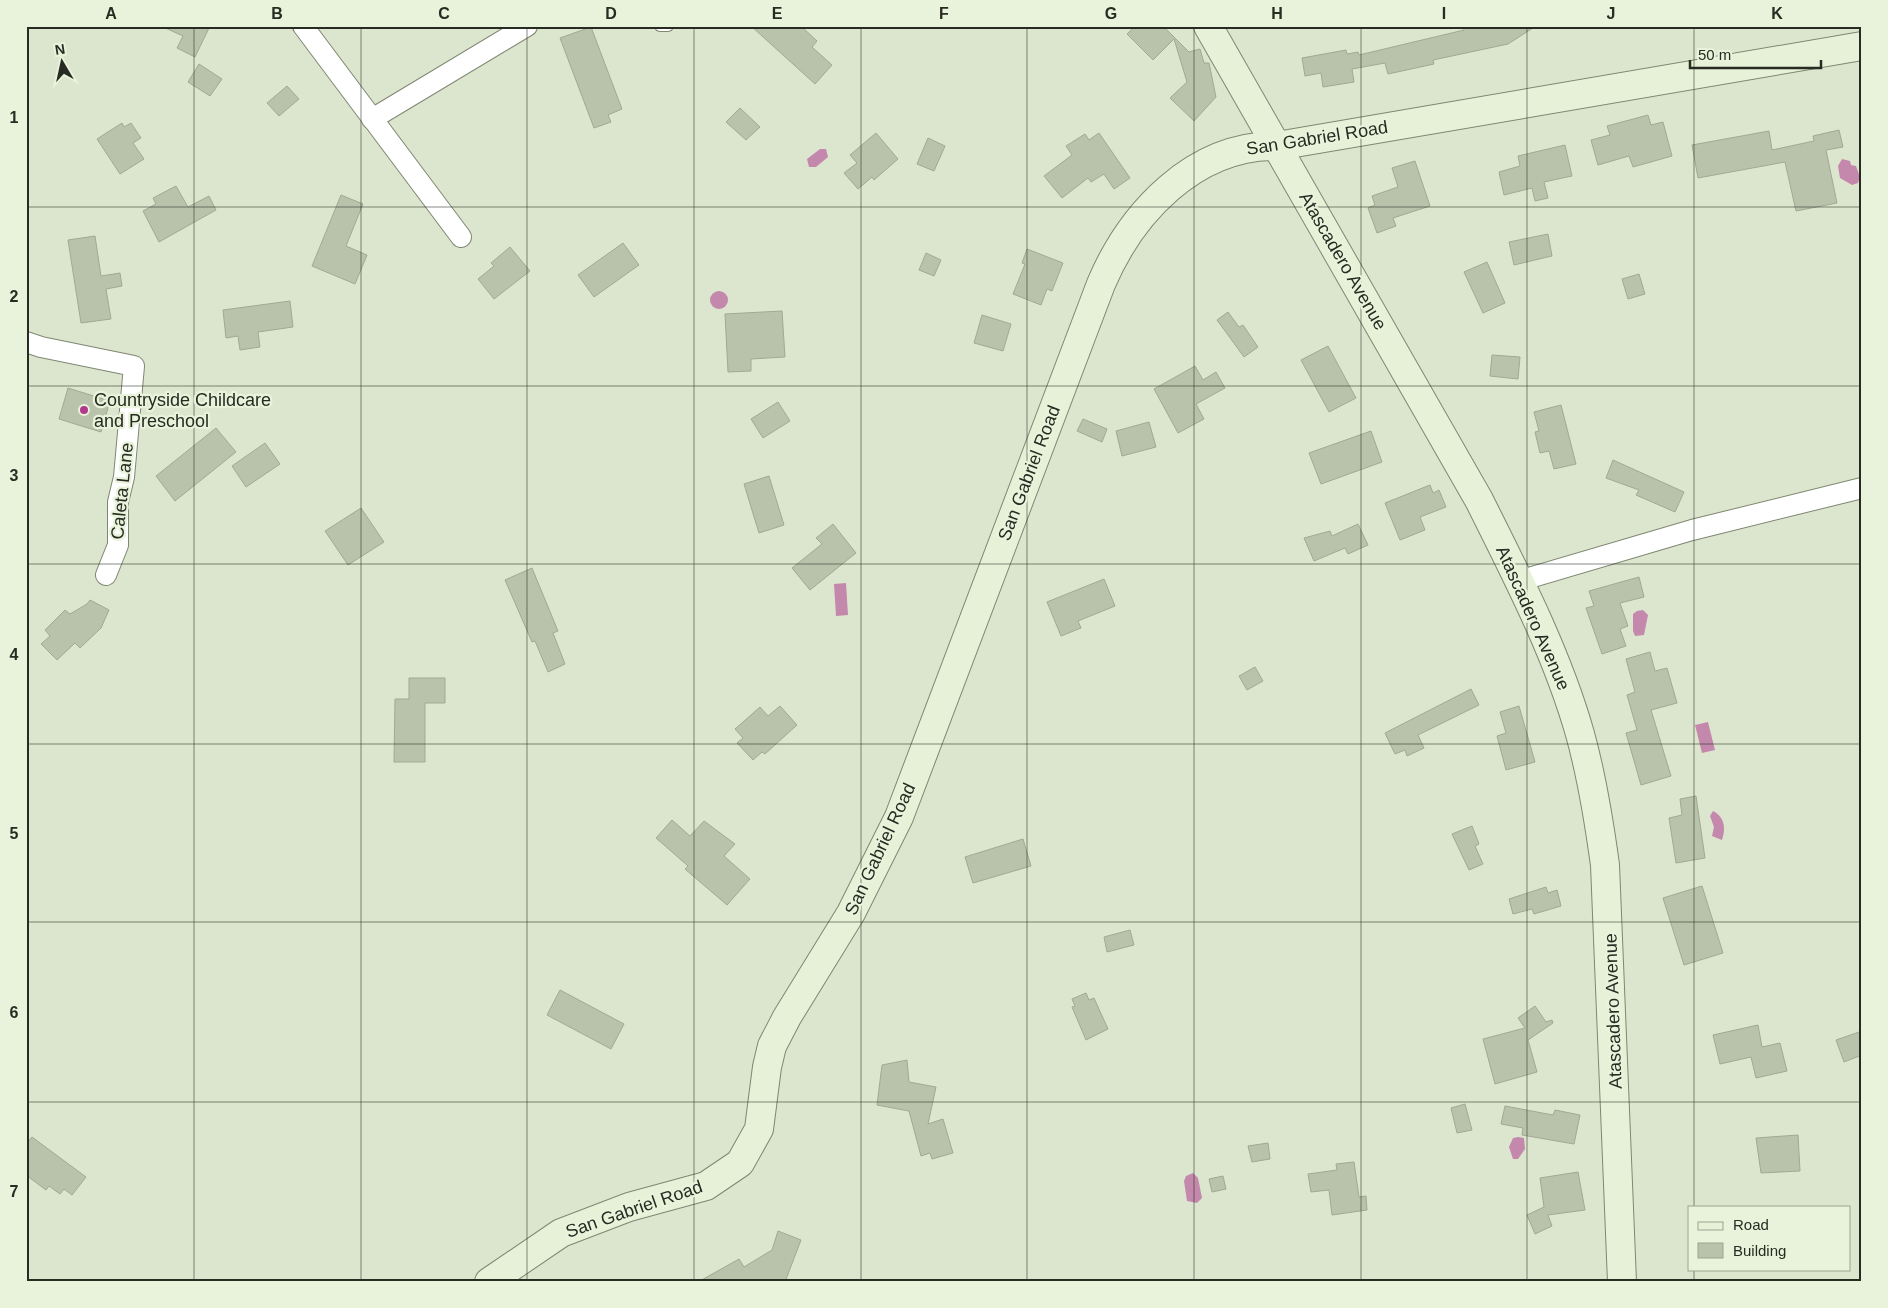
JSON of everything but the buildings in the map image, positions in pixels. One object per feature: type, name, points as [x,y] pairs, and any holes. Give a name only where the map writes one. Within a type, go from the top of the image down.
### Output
[{"type":"street","points":[[303,26],[462,237]]},
{"type":"street","points":[[372,119],[527,26]]},
{"type":"street","name":"Atascadero Avenue","points":[[1208,26],[1479,500],[1519,581],[1559,671],[1580,734],[1596,799],[1609,918],[1622,1282]]},
{"type":"street","name":"San Gabriel Road","points":[[489,1282],[561,1233],[629,1207],[706,1186],[740,1163],[759,1129],[767,1067],[772,1046],[791,1009],[851,913],[898,817],[1112,260],[1142,215],[1163,194],[1186,176],[1221,156],[1255,146],[1277,146],[1862,46]]},
{"type":"street","name":"Caleta Lane","points":[[26,342],[41,348],[134,366],[124,476],[118,502],[118,545],[106,575]]},
{"type":"street","points":[[1519,581],[1692,530],[1862,488]]},
{"type":"lane","points":[[660,26],[668,26]]},
{"type":"shaded area","points":[[820,149],[826,149],[828,157],[816,167],[809,167],[807,159]]},
{"type":"shaded area","points":[[1842,159],[1850,161],[1851,165],[1856,166],[1860,177],[1858,183],[1852,185],[1840,178],[1838,166]]},
{"type":"shaded area","points":[[715,291],[723,291],[728,296],[726,307],[715,309],[710,304],[710,296]]},
{"type":"shaded area","points":[[846,583],[848,615],[836,616],[834,584]]},
{"type":"shaded area","points":[[1643,610],[1648,615],[1644,635],[1635,636],[1633,631],[1633,614]]},
{"type":"shaded area","points":[[1708,722],[1715,750],[1702,753],[1695,725]]},
{"type":"shaded area","points":[[1713,811],[1724,824],[1722,840],[1712,836],[1714,827],[1710,816]]},
{"type":"shaded area","points":[[1513,1138],[1524,1138],[1525,1149],[1518,1159],[1513,1159],[1509,1147]]},
{"type":"shaded area","points":[[1193,1173],[1198,1178],[1202,1198],[1197,1203],[1187,1201],[1184,1181],[1186,1176]]},
{"type":"place","name":"Countryside Childcare and Preschool","points":[[84,410]]}]
